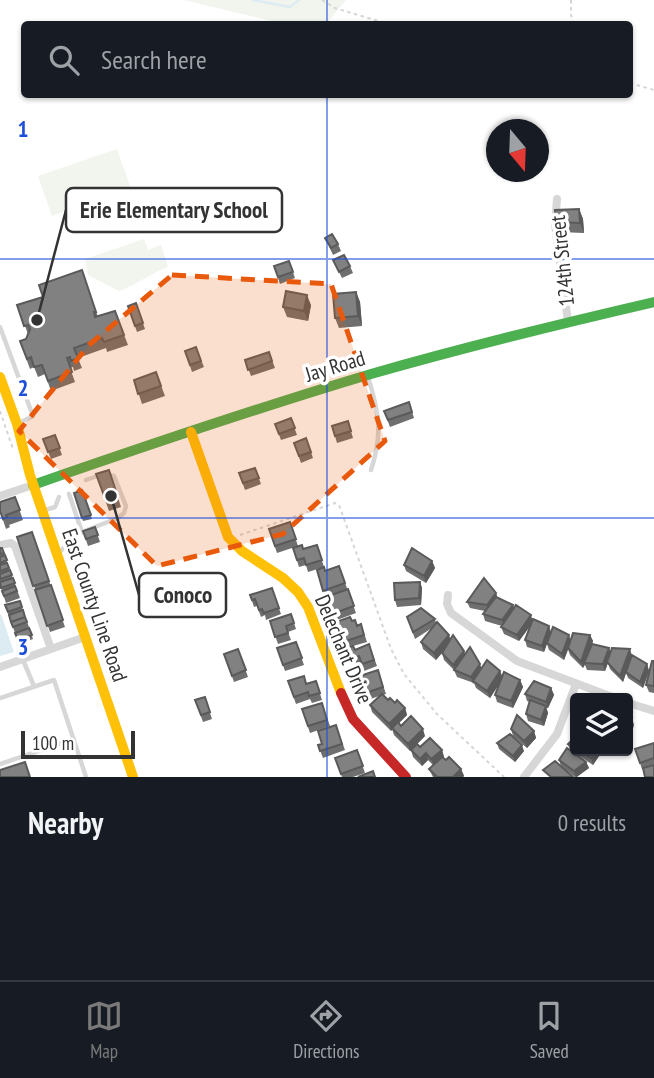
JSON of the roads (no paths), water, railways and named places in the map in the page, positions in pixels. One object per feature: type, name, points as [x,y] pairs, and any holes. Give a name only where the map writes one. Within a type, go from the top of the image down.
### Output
[{"type":"street","name":"124th Street","points":[[556,199],[555,224],[568,322]]},
{"type":"street","name":"Jay Road","points":[[33,485],[368,376],[568,322],[654,302]]},
{"type":"street","name":"East County Line Road","points":[[0,377],[17,424],[18,450]]},
{"type":"street","name":"East County Line Road","points":[[0,398],[33,485],[133,777]]},
{"type":"street","name":"Delechant Drive","points":[[191,432],[228,537],[239,549],[293,585],[301,595],[353,719],[406,777]]},
{"type":"street","points":[[0,496],[33,485]]},
{"type":"street","points":[[0,545],[11,543],[15,547],[51,649]]},
{"type":"street","points":[[448,594],[447,604],[451,613],[517,661],[601,693]]},
{"type":"street","points":[[0,667],[85,637]]},
{"type":"street","points":[[524,777],[557,734],[576,684]]},
{"type":"street","points":[[633,705],[654,711]]},
{"type":"lane","points":[[0,327],[33,416],[17,424]]},
{"type":"lane","points":[[368,376],[380,423],[371,470]]},
{"type":"lane","points":[[57,554],[82,532],[124,513],[125,506],[114,476],[103,474],[86,481]]},
{"type":"lane","points":[[69,494],[82,532]]},
{"type":"lane","points":[[42,511],[55,507],[59,497]]},
{"type":"lane","points":[[23,660],[34,686]]},
{"type":"lane","points":[[0,698],[54,680],[86,777]]},
{"type":"lane","points":[[0,764],[74,739]]},
{"type":"waterway","points":[[253,0],[290,7],[299,0]]},
{"type":"place","name":"Erie Elementary School","points":[[37,320]]},
{"type":"place","name":"Conoco","points":[[111,496]]}]
